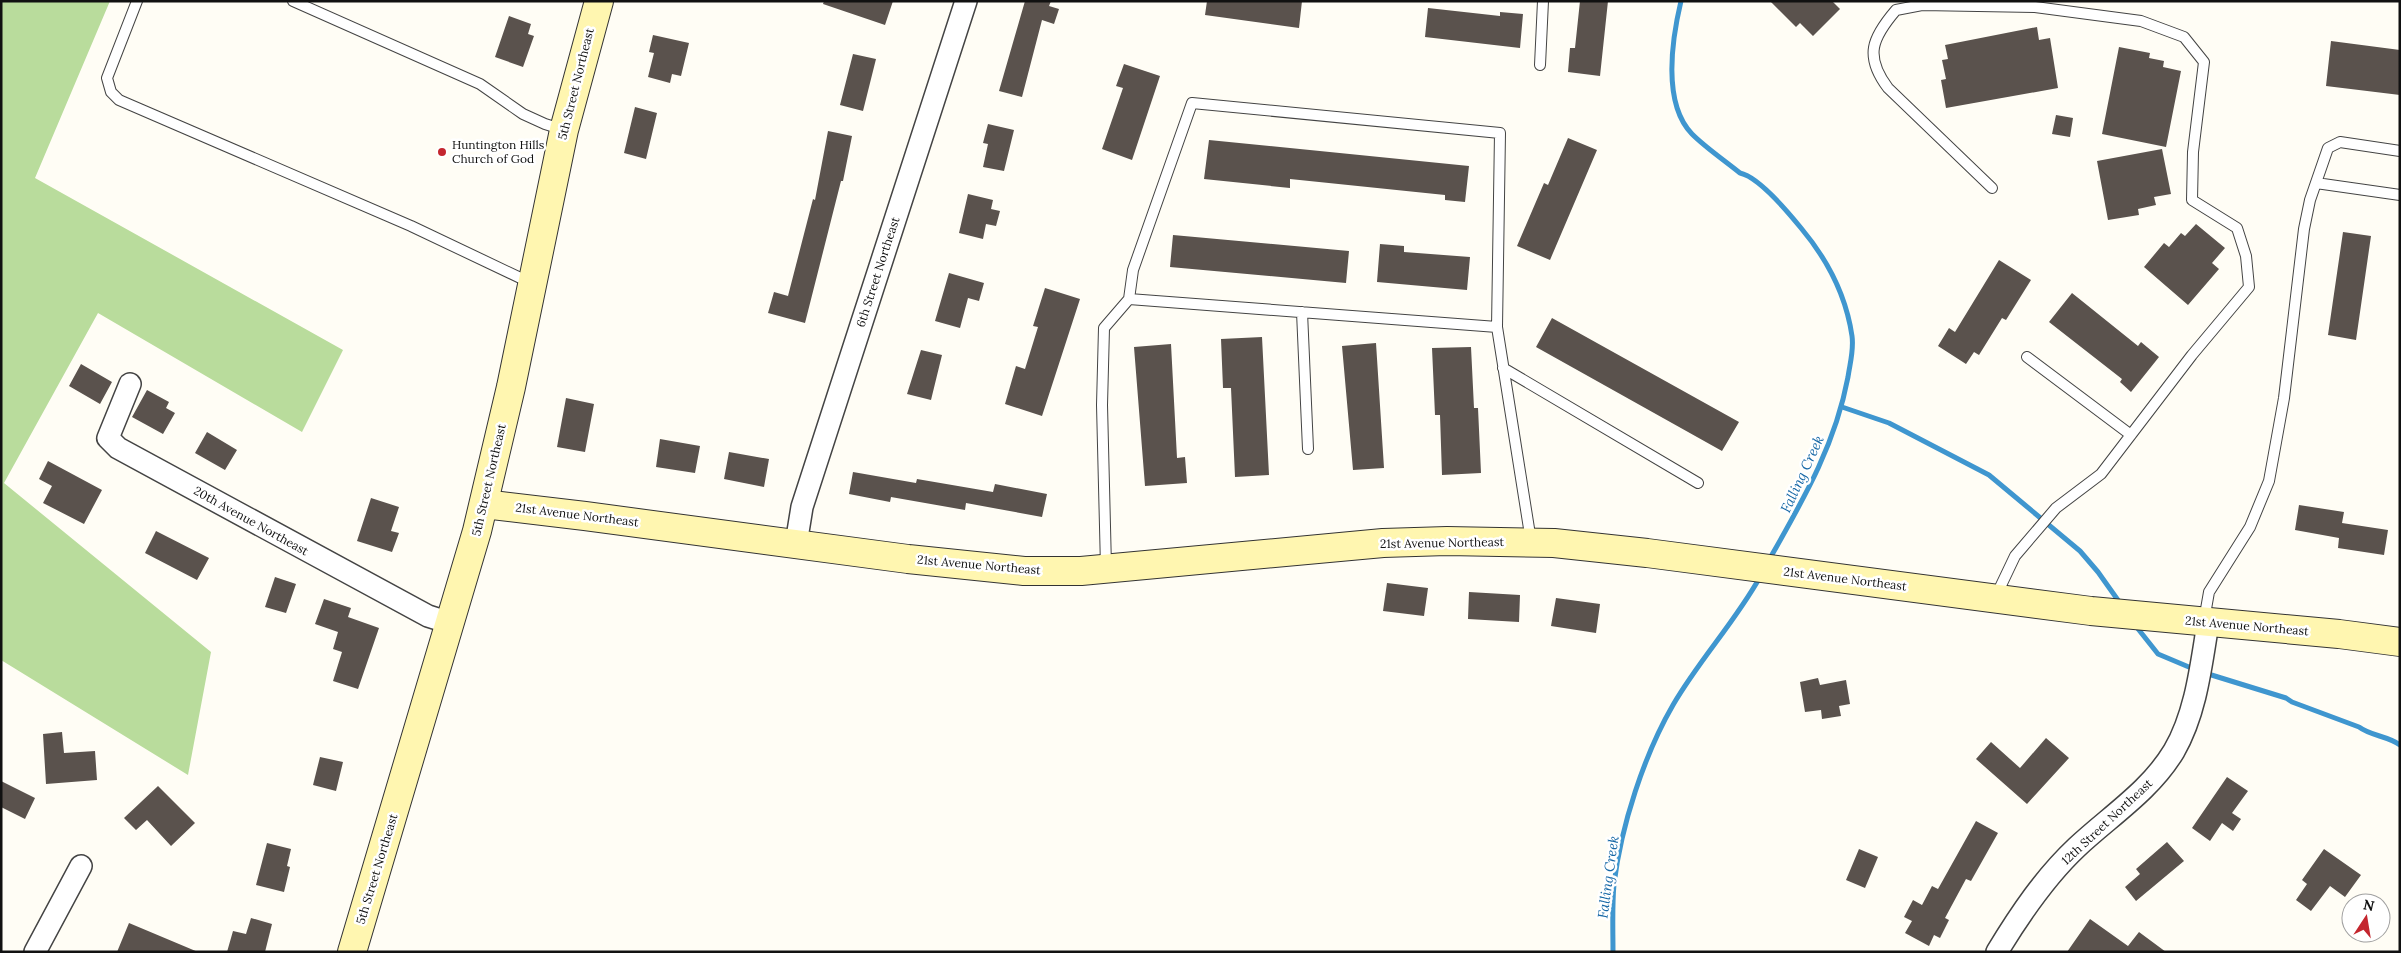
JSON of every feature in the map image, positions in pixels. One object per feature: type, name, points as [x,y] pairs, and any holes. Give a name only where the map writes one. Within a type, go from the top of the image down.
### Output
[{"type":"street","name":"5th Street Northeast","points":[[352,952],[484,504],[564,130],[599,1]]},
{"type":"street","name":"6th Street Northeast","points":[[796,544],[802,507],[966,1]]},
{"type":"street","name":"20th Avenue Northeast","points":[[130,384],[108,438],[118,448],[428,616],[450,623]]},
{"type":"street","name":"21st Avenue Northeast","points":[[484,504],[937,563],[1024,571],[1081,571],[1383,543],[1447,541],[1531,542],[1647,553],[1995,599],[2208,624],[2339,634],[2400,642]]},
{"type":"street","name":"12th Street Northeast","points":[[1996,952],[2024,909],[2052,873],[2148,784],[2174,750],[2188,721],[2194,701],[2208,624]]},
{"type":"street","points":[[35,952],[81,866]]},
{"type":"lane","points":[[137,1],[108,78],[111,92],[119,100],[411,226],[532,283]]},
{"type":"lane","points":[[293,1],[480,84],[523,114],[564,130]]},
{"type":"lane","points":[[1540,65],[1543,1]]},
{"type":"lane","points":[[1992,188],[1888,88],[1876,72],[1873,52],[1880,29],[1896,10],[1922,5],[2035,7],[2141,21],[2184,37],[2204,62],[2194,143],[2192,200],[2237,228],[2246,256],[2249,287],[2101,474],[2056,508],[2015,556],[1995,599]]},
{"type":"lane","points":[[1106,568],[1102,405],[1104,328],[1129,299],[1133,270],[1192,102],[1500,133],[1497,327],[1531,542]]},
{"type":"lane","points":[[2208,624],[2206,609],[2209,592],[2250,527],[2269,481],[2284,398],[2304,229],[2310,200],[2328,148],[2340,142],[2400,151]]},
{"type":"lane","points":[[2316,184],[2400,195]]},
{"type":"lane","points":[[1129,299],[1497,327]]},
{"type":"lane","points":[[1302,312],[1308,449]]},
{"type":"lane","points":[[2027,357],[2131,435]]},
{"type":"lane","points":[[1503,368],[1698,483]]},
{"type":"green space","points":[[1,1],[110,1],[35,178],[343,350],[302,432],[98,313],[4,483],[211,652],[188,775],[1,660]]},
{"type":"building","points":[[824,1],[893,1],[885,25],[823,4]]},
{"type":"building","points":[[1025,1],[1051,1],[1049,6],[1059,9],[1054,24],[1042,20],[1022,97],[999,91]]},
{"type":"building","points":[[1207,1],[1302,1],[1299,28],[1205,15]]},
{"type":"building","points":[[1580,1],[1608,1],[1600,76],[1568,72],[1570,48],[1575,48]]},
{"type":"building","points":[[1770,1],[1832,1],[1840,9],[1813,36],[1800,23],[1796,27]]},
{"type":"building","points":[[1428,8],[1500,16],[1500,12],[1523,14],[1520,48],[1425,37]]},
{"type":"building","points":[[509,16],[531,24],[528,34],[534,36],[523,67],[495,57]]},
{"type":"building","points":[[2037,27],[2039,40],[2050,38],[2058,88],[1946,108],[1941,80],[1946,79],[1942,60],[1948,59],[1945,45]]},
{"type":"building","points":[[653,35],[689,43],[681,76],[672,74],[670,83],[648,77],[654,53],[649,52]]},
{"type":"building","points":[[2331,41],[2400,50],[2400,95],[2326,86]]},
{"type":"building","points":[[2119,47],[2150,53],[2149,58],[2164,61],[2163,67],[2181,71],[2166,147],[2102,134]]},
{"type":"building","points":[[853,54],[876,59],[863,111],[840,105]]},
{"type":"building","points":[[1124,64],[1160,76],[1132,160],[1102,149],[1123,88],[1116,86]]},
{"type":"building","points":[[635,107],[657,113],[646,159],[624,153]]},
{"type":"building","points":[[2056,115],[2073,118],[2070,137],[2052,134]]},
{"type":"building","points":[[988,124],[1014,130],[1004,171],[983,167],[988,144],[983,143]]},
{"type":"building","points":[[828,131],[852,136],[843,181],[841,181],[805,323],[768,313],[774,292],[788,296],[813,199],[815,200]]},
{"type":"building","points":[[1568,138],[1597,150],[1550,260],[1517,246],[1544,183],[1548,185]]},
{"type":"building","points":[[1209,140],[1469,166],[1465,202],[1445,200],[1445,195],[1290,179],[1290,188],[1204,179]]},
{"type":"building","points":[[2162,149],[2171,194],[2154,197],[2156,205],[2138,209],[2139,215],[2108,220],[2097,161]]},
{"type":"building","points":[[968,194],[993,200],[991,209],[1000,211],[996,226],[986,224],[983,239],[959,233]]},
{"type":"building","points":[[2196,224],[2225,248],[2212,263],[2219,269],[2188,305],[2144,267],[2164,243],[2169,247],[2181,233],[2185,236]]},
{"type":"building","points":[[2343,232],[2371,236],[2356,340],[2328,335]]},
{"type":"building","points":[[1173,235],[1349,251],[1346,283],[1170,267]]},
{"type":"building","points":[[1380,244],[1404,246],[1404,252],[1470,257],[1467,290],[1377,282]]},
{"type":"building","points":[[1999,260],[2031,280],[2006,320],[2002,318],[1979,355],[1974,352],[1966,364],[1938,346],[1949,328],[1955,332]]},
{"type":"building","points":[[949,273],[984,283],[979,301],[968,298],[960,328],[935,321]]},
{"type":"building","points":[[1045,288],[1080,299],[1042,416],[1005,404],[1016,366],[1025,369],[1038,327],[1033,326]]},
{"type":"building","points":[[2072,293],[2138,346],[2141,342],[2159,357],[2131,392],[2120,382],[2122,379],[2049,322]]},
{"type":"building","points":[[1552,318],[1739,422],[1722,451],[1536,347]]},
{"type":"building","points":[[1262,337],[1269,475],[1235,477],[1231,388],[1223,388],[1221,339]]},
{"type":"building","points":[[1376,343],[1384,468],[1353,470],[1342,346]]},
{"type":"building","points":[[1171,344],[1177,458],[1185,457],[1187,483],[1145,486],[1134,347]]},
{"type":"building","points":[[1471,347],[1474,408],[1478,408],[1481,473],[1442,475],[1440,415],[1435,415],[1432,348]]},
{"type":"building","points":[[921,350],[942,355],[931,400],[907,394]]},
{"type":"building","points":[[81,364],[112,382],[100,404],[69,386]]},
{"type":"building","points":[[147,390],[169,402],[166,408],[175,413],[163,434],[132,417]]},
{"type":"building","points":[[566,398],[594,404],[585,452],[557,447]]},
{"type":"building","points":[[207,432],[237,450],[225,470],[195,453]]},
{"type":"building","points":[[660,439],[700,446],[695,473],[656,467]]},
{"type":"building","points":[[729,452],[769,459],[764,487],[724,479]]},
{"type":"building","points":[[48,461],[102,490],[84,524],[43,503],[52,486],[39,479]]},
{"type":"building","points":[[853,472],[916,483],[917,479],[993,492],[995,484],[1047,494],[1042,517],[966,503],[965,510],[891,497],[890,502],[849,494]]},
{"type":"building","points":[[371,498],[399,507],[391,531],[399,533],[392,552],[357,541]]},
{"type":"building","points":[[2299,505],[2344,512],[2342,523],[2388,530],[2384,555],[2338,548],[2339,538],[2295,530]]},
{"type":"building","points":[[156,531],[209,558],[197,580],[145,553]]},
{"type":"building","points":[[275,577],[296,584],[286,613],[265,607]]},
{"type":"building","points":[[1387,583],[1428,588],[1424,616],[1383,611]]},
{"type":"building","points":[[1469,592],[1520,595],[1519,622],[1468,619]]},
{"type":"building","points":[[1556,598],[1600,604],[1596,633],[1551,626]]},
{"type":"building","points":[[324,599],[351,608],[348,617],[379,628],[358,689],[333,681],[342,652],[333,649],[338,632],[315,624]]},
{"type":"building","points":[[1818,678],[1820,685],[1846,680],[1850,704],[1839,706],[1841,716],[1822,719],[1821,710],[1805,712],[1800,682]]},
{"type":"building","points":[[62,732],[64,753],[95,751],[97,780],[46,784],[43,734]]},
{"type":"building","points":[[2046,738],[2069,758],[2027,804],[1976,759],[1991,742],[2020,768]]},
{"type":"building","points":[[320,757],[343,762],[336,791],[313,785]]},
{"type":"building","points":[[2227,777],[2248,791],[2232,813],[2241,819],[2233,831],[2222,823],[2210,841],[2192,828]]},
{"type":"building","points":[[1,781],[35,798],[25,819],[1,807]]},
{"type":"building","points":[[158,786],[195,823],[171,846],[147,820],[136,830],[124,818]]},
{"type":"building","points":[[1976,821],[1998,833],[1971,881],[1966,879],[1945,918],[1949,920],[1940,938],[1934,935],[1929,946],[1905,933],[1912,921],[1904,917],[1913,900],[1922,905],[1932,886],[1938,889]]},
{"type":"building","points":[[2167,842],[2184,861],[2136,901],[2125,887],[2140,874],[2136,869]]},
{"type":"building","points":[[267,843],[291,849],[287,866],[290,867],[284,892],[256,885]]},
{"type":"building","points":[[1859,849],[1878,857],[1865,888],[1846,880]]},
{"type":"building","points":[[2324,849],[2361,875],[2348,893],[2341,894],[2330,886],[2311,911],[2296,900],[2307,884],[2302,880]]},
{"type":"building","points":[[251,918],[272,924],[265,952],[227,952],[233,931],[246,934]]},
{"type":"building","points":[[2090,919],[2128,946],[2139,932],[2166,952],[2067,952]]},
{"type":"building","points":[[129,923],[198,952],[117,952]]},
{"type":"waterway","name":"Falling Creek","points":[[1681,1],[1675,33],[1672,70],[1676,105],[1683,121],[1692,134],[1703,144],[1740,173],[1756,181],[1789,213],[1819,252],[1834,278],[1845,306],[1852,336],[1848,377],[1835,426],[1806,494],[1769,560]]},
{"type":"waterway","points":[[1842,407],[1889,423],[1989,475],[2080,551],[2120,603]]},
{"type":"waterway","name":"Falling Creek","points":[[1613,952],[1613,892],[1617,862],[1628,815],[1643,768],[1662,725],[1683,688],[1740,610],[1760,577]]},
{"type":"waterway","points":[[2135,625],[2158,654],[2196,670]]},
{"type":"waterway","points":[[2205,673],[2286,698],[2400,745]]},
{"type":"place","name":"Huntington Hills Church of God","points":[[442,152]]}]
